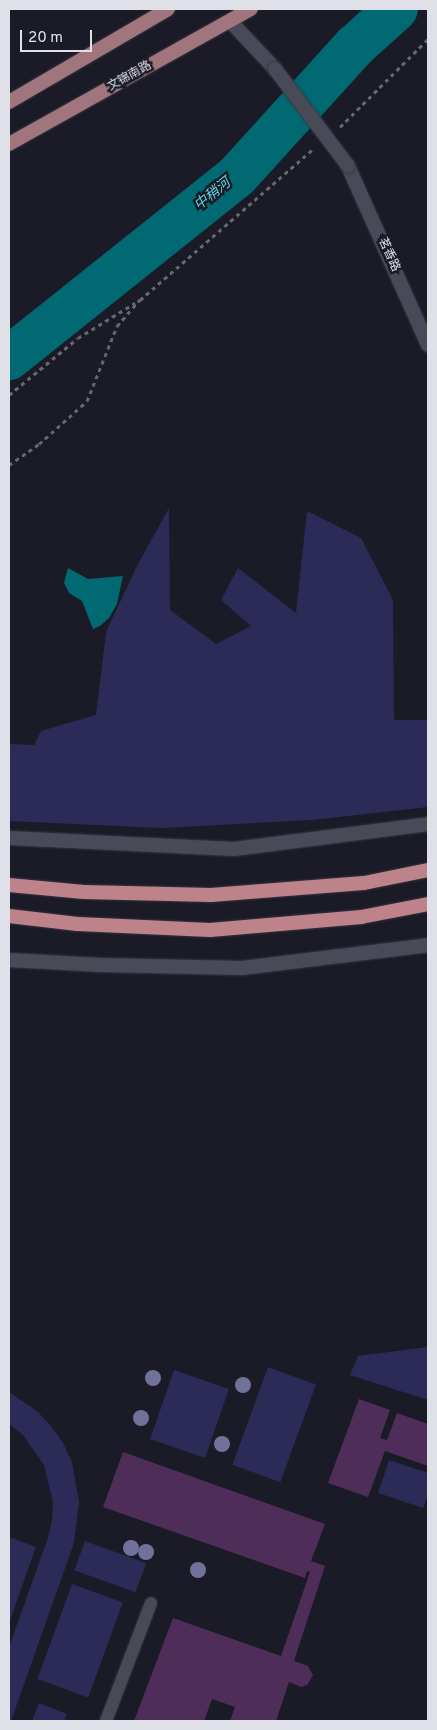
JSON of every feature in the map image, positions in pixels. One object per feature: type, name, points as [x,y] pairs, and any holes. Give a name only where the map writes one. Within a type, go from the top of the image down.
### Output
[{"type":"highway","points":[[9,885],[84,892],[211,895],[364,883],[428,870]]},
{"type":"highway","points":[[9,916],[78,924],[210,930],[361,917],[428,904]]},
{"type":"main road","points":[[9,102],[168,9]]},
{"type":"main road","name":"文锦南路","points":[[9,144],[251,9]]},
{"type":"street","name":"茗香路","points":[[230,21],[275,69],[348,166],[428,345]]},
{"type":"street","points":[[9,838],[234,849],[428,824]]},
{"type":"street","points":[[9,960],[101,965],[242,968],[428,945]]},
{"type":"lane","points":[[106,1721],[151,1603]]},
{"type":"path","points":[[9,465],[39,444],[87,401],[117,326],[140,300],[348,121],[428,39]]},
{"type":"path","points":[[9,395],[78,338],[140,300]]},
{"type":"shaded area","points":[[169,508],[170,610],[216,644],[251,626],[221,600],[238,568],[296,613],[307,511],[361,538],[393,600],[394,720],[428,720],[428,807],[312,820],[162,828],[9,821],[9,744],[34,745],[41,731],[96,715],[106,632],[138,564]]},
{"type":"shaded area","points":[[428,1347],[428,1400],[350,1375],[358,1356]]},
{"type":"shaded area","points":[[268,1367],[316,1384],[280,1482],[232,1465]]},
{"type":"shaded area","points":[[174,1370],[229,1389],[205,1458],[150,1439]]},
{"type":"shaded area","points":[[9,1392],[37,1411],[63,1443],[72,1462],[79,1502],[74,1543],[11,1721],[9,1721],[9,1647],[48,1538],[53,1502],[44,1465],[23,1435],[9,1424]]},
{"type":"shaded area","points":[[389,1460],[428,1473],[428,1494],[423,1508],[378,1493]]},
{"type":"shaded area","points":[[9,1537],[36,1547],[9,1623]]},
{"type":"shaded area","points":[[85,1541],[146,1563],[135,1592],[74,1570]]},
{"type":"shaded area","points":[[72,1584],[123,1602],[88,1697],[37,1679]]},
{"type":"shaded area","points":[[39,1703],[67,1714],[64,1721],[32,1721]]},
{"type":"water","points":[[68,568],[88,579],[123,576],[117,604],[109,618],[100,626],[93,629],[82,601],[69,593],[64,583]]},
{"type":"building","points":[[359,1399],[390,1410],[380,1438],[387,1440],[397,1413],[428,1424],[428,1466],[385,1451],[368,1497],[328,1483]]},
{"type":"building","points":[[123,1452],[325,1524],[311,1561],[325,1566],[294,1661],[308,1666],[313,1675],[307,1685],[301,1687],[289,1682],[276,1721],[230,1721],[235,1707],[212,1699],[204,1721],[134,1721],[173,1618],[281,1656],[310,1572],[307,1571],[305,1578],[103,1507]]},
{"type":"waterway","name":"中稍河","points":[[9,358],[237,176],[355,46],[396,9]]}]
